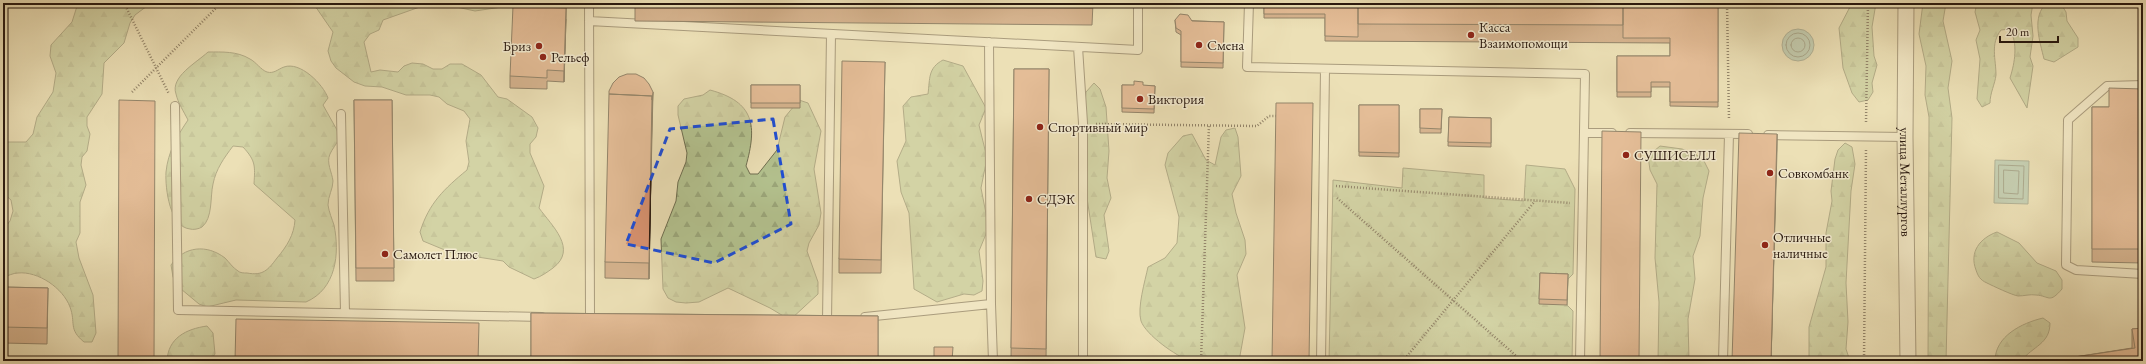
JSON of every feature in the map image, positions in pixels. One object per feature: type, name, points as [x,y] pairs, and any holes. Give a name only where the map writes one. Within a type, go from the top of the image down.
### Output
[{"type":"street","name":"улица Металлургов","points":[[1906,3],[1905,137],[1908,361]]},
{"type":"lane","points":[[589,3],[590,318]]},
{"type":"lane","points":[[589,21],[1138,50],[1138,3]]},
{"type":"lane","points":[[1249,3],[1247,68],[1586,74],[1580,361]]},
{"type":"lane","points":[[827,321],[831,34]]},
{"type":"lane","points":[[989,42],[992,361]]},
{"type":"lane","points":[[1078,47],[1083,123],[1083,361]]},
{"type":"lane","points":[[1321,361],[1325,69]]},
{"type":"lane","points":[[2143,85],[2107,86],[2068,120],[2066,265],[2076,270],[2143,274]]},
{"type":"lane","points":[[176,106],[178,310],[551,317]]},
{"type":"lane","points":[[341,114],[345,313]]},
{"type":"lane","points":[[1584,133],[1905,137]]},
{"type":"lane","points":[[1723,361],[1729,134]]},
{"type":"lane","points":[[858,318],[991,304]]},
{"type":"path","points":[[124,3],[176,106]]},
{"type":"path","points":[[132,92],[221,3]]},
{"type":"path","points":[[1727,3],[1729,134]]},
{"type":"path","points":[[1864,361],[1868,3]]},
{"type":"path","points":[[1083,123],[1257,126],[1269,116],[1285,116]]},
{"type":"path","points":[[1201,361],[1209,125]]},
{"type":"path","points":[[1323,185],[1583,204]]},
{"type":"path","points":[[1323,185],[1522,361]]},
{"type":"path","points":[[1403,361],[1535,200]]},
{"type":"highlighted area","points":[[773,119],[791,224],[714,263],[626,244],[670,129]]},
{"type":"green space","points":[[78,3],[151,3],[135,15],[130,23],[124,43],[104,63],[102,94],[87,117],[87,126],[90,134],[87,151],[82,157],[81,165],[86,185],[80,202],[80,233],[76,242],[79,258],[93,295],[96,333],[92,342],[84,342],[76,333],[73,326],[72,313],[67,300],[56,287],[41,278],[26,273],[16,273],[3,277],[3,230],[10,221],[13,211],[11,200],[3,193],[3,142],[26,142],[33,134],[37,117],[53,92],[56,73],[50,56],[51,45],[72,22]]},
{"type":"green space","points":[[313,3],[431,3],[383,20],[379,30],[370,34],[364,42],[371,72],[380,70],[398,72],[404,66],[412,63],[423,64],[433,69],[442,69],[450,64],[462,64],[481,75],[498,97],[507,99],[532,117],[538,128],[536,137],[530,144],[530,153],[544,186],[539,208],[556,230],[563,245],[563,253],[560,261],[553,268],[534,279],[509,267],[503,261],[452,253],[423,241],[420,232],[428,213],[444,190],[467,170],[469,162],[466,141],[470,119],[464,111],[447,104],[439,97],[430,95],[406,95],[382,87],[365,86],[354,82],[336,68],[331,61],[328,51],[333,32]]},
{"type":"green space","points":[[438,3],[517,3],[515,5],[475,11]]},
{"type":"green space","points":[[1852,3],[1876,3],[1872,27],[1874,56],[1877,65],[1872,83],[1873,92],[1868,100],[1859,102],[1852,93],[1843,68],[1839,28]]},
{"type":"green space","points":[[1923,3],[1946,3],[1943,21],[1952,61],[1948,88],[1952,118],[1946,361],[1928,361],[1929,117],[1925,95],[1926,66],[1919,34]]},
{"type":"green space","points":[[1977,3],[2033,3],[2031,15],[2033,36],[2030,57],[2033,66],[2027,108],[2010,78],[2015,47],[2013,35],[2010,29],[2001,30],[1996,41],[1994,52],[1996,75],[1990,103],[1982,107],[1977,99],[1980,59],[1976,40],[1980,30],[1975,12]]},
{"type":"green space","points":[[2047,3],[2061,4],[2066,12],[2067,21],[2078,38],[2078,47],[2054,62],[2044,59],[2038,30],[2039,15],[2042,8]]},
{"type":"green space","points":[[208,52],[229,52],[245,56],[267,72],[274,72],[290,66],[297,67],[304,70],[316,80],[328,98],[323,105],[337,130],[339,138],[329,157],[333,181],[328,205],[336,236],[336,259],[330,280],[324,289],[306,302],[236,300],[207,307],[199,304],[181,289],[173,277],[171,265],[182,254],[196,249],[203,249],[218,254],[225,258],[234,268],[242,273],[261,273],[271,266],[284,249],[292,235],[295,220],[254,184],[254,164],[250,156],[243,147],[233,146],[216,173],[212,189],[210,213],[206,223],[202,227],[190,229],[183,227],[173,215],[168,197],[166,179],[167,165],[174,144],[188,120],[178,101],[175,88],[180,76]]},
{"type":"green space","points":[[943,60],[963,66],[986,108],[979,125],[987,158],[981,188],[988,224],[986,234],[979,251],[983,281],[982,291],[974,295],[964,294],[937,302],[914,289],[909,213],[901,192],[897,161],[906,141],[903,106],[911,97],[928,94],[932,70]]},
{"type":"green space","points":[[1094,83],[1100,89],[1106,107],[1109,151],[1107,178],[1111,198],[1104,215],[1109,251],[1106,259],[1096,257],[1080,152],[1086,92]]},
{"type":"green space","points":[[710,90],[725,95],[736,101],[744,109],[749,118],[751,139],[746,166],[750,174],[758,174],[777,150],[785,117],[799,100],[808,103],[821,131],[814,169],[821,213],[819,225],[809,243],[807,251],[818,282],[818,294],[790,320],[770,308],[728,288],[699,302],[686,303],[676,302],[668,298],[663,289],[661,239],[676,201],[678,182],[686,162],[687,153],[678,115],[678,106],[684,99],[703,95]]},
{"type":"green space","points":[[1235,128],[1238,137],[1241,176],[1232,194],[1236,213],[1245,240],[1246,254],[1237,275],[1245,328],[1239,361],[1195,362],[1190,361],[1170,350],[1144,327],[1140,316],[1142,294],[1148,267],[1165,258],[1177,243],[1179,217],[1165,165],[1168,153],[1183,136],[1192,134],[1206,160],[1215,165],[1221,137],[1226,130]]},
{"type":"green space","points":[[1845,143],[1852,147],[1855,164],[1851,191],[1846,283],[1848,322],[1846,349],[1850,361],[1809,361],[1809,327],[1826,267],[1826,233],[1832,201],[1831,191],[1835,159],[1838,150]]},
{"type":"green space","points":[[1660,146],[1682,149],[1694,153],[1704,161],[1709,171],[1703,198],[1700,236],[1693,256],[1695,279],[1688,319],[1689,361],[1658,361],[1659,302],[1655,258],[1657,184],[1650,170],[1648,156]]},
{"type":"green space","points":[[1526,165],[1565,169],[1575,189],[1573,274],[1568,279],[1567,305],[1573,311],[1572,361],[1329,361],[1333,180],[1402,188],[1403,168],[1484,175],[1484,198],[1524,201]]},
{"type":"green space","points":[[1997,232],[2019,243],[2037,263],[2056,271],[2062,280],[2062,289],[2058,294],[2052,298],[2034,295],[2018,296],[1981,279],[1974,263],[1975,252],[1981,242]]},
{"type":"green space","points":[[2043,318],[2050,323],[2047,336],[2040,344],[2021,361],[1995,361],[1996,352],[2000,344],[2011,332],[2027,323]]},
{"type":"green space","points":[[207,326],[213,333],[215,354],[210,361],[167,361],[171,346],[180,336],[185,332]]},
{"type":"water","points":[[1798,29],[1807,32],[1811,36],[1814,45],[1811,54],[1807,58],[1798,61],[1789,58],[1785,54],[1782,45],[1785,36],[1789,32]]},
{"type":"water","points":[[1995,160],[2029,161],[2028,204],[1994,203]]},
{"type":"building","points":[[1092,3],[1092,8],[635,4]]},
{"type":"building","points":[[1264,3],[1358,3],[1358,37],[1325,36],[1325,14],[1264,14]]},
{"type":"building","points":[[1358,3],[1623,3],[1623,25],[1358,24]]},
{"type":"building","points":[[1623,3],[1718,3],[1718,102],[1670,102],[1670,82],[1651,82],[1651,92],[1617,92],[1617,56],[1670,56],[1670,38],[1623,38]]},
{"type":"building","points":[[513,6],[566,8],[564,71],[547,70],[547,78],[510,76]]},
{"type":"building","points":[[1180,14],[1188,15],[1192,21],[1224,22],[1223,63],[1181,62],[1181,31],[1176,28],[1175,20]]},
{"type":"building","points":[[842,61],[885,62],[881,260],[839,259]]},
{"type":"building","points":[[1014,69],[1049,69],[1046,349],[1011,348]]},
{"type":"building","points":[[627,74],[636,74],[644,78],[653,92],[652,100],[652,96],[609,94],[613,83],[619,77]]},
{"type":"building","points":[[1134,81],[1143,82],[1143,85],[1155,86],[1154,109],[1122,108],[1122,85],[1134,85]]},
{"type":"building","points":[[751,85],[800,85],[800,103],[751,103]]},
{"type":"building","points":[[2109,88],[2143,89],[2143,249],[2092,249],[2092,107],[2109,107]]},
{"type":"building","points":[[609,94],[652,96],[649,263],[605,262]]},
{"type":"building","points":[[119,100],[155,101],[154,361],[118,361]]},
{"type":"building","points":[[354,100],[392,100],[394,268],[356,268]]},
{"type":"building","points":[[1276,103],[1313,103],[1309,361],[1272,361]]},
{"type":"building","points":[[1359,105],[1399,105],[1399,153],[1359,152]]},
{"type":"building","points":[[1420,109],[1442,109],[1441,129],[1420,128]]},
{"type":"building","points":[[1449,117],[1491,118],[1491,143],[1448,142]]},
{"type":"building","points":[[1602,131],[1641,132],[1639,361],[1600,361]]},
{"type":"building","points":[[1739,133],[1777,134],[1771,361],[1732,361]]},
{"type":"building","points":[[1540,273],[1568,274],[1567,300],[1539,299]]},
{"type":"building","points":[[3,287],[48,288],[47,328],[3,327]]},
{"type":"building","points":[[531,313],[878,316],[878,360],[531,358]]},
{"type":"building","points":[[236,319],[479,323],[478,361],[235,361]]},
{"type":"building","points":[[2143,328],[2143,358],[2134,359],[2134,361],[2068,361],[2068,358],[2135,348],[2132,329]]},
{"type":"building","points":[[934,347],[953,347],[952,361],[934,361]]},
{"type":"place","name":"Касса Взаимопомощи","points":[[1471,35]]},
{"type":"place","name":"Смена","points":[[1199,45]]},
{"type":"place","name":"Бриз","points":[[539,46]]},
{"type":"place","name":"Рельеф","points":[[543,57]]},
{"type":"place","name":"Виктория","points":[[1140,99]]},
{"type":"place","name":"Спортивный мир","points":[[1040,127]]},
{"type":"place","name":"СУШИСЕЛЛ","points":[[1626,155]]},
{"type":"place","name":"Совкомбанк","points":[[1770,173]]},
{"type":"place","name":"СДЭК","points":[[1029,199]]},
{"type":"place","name":"Отличные наличные","points":[[1765,245]]},
{"type":"place","name":"Самолет Плюс","points":[[385,254]]}]
